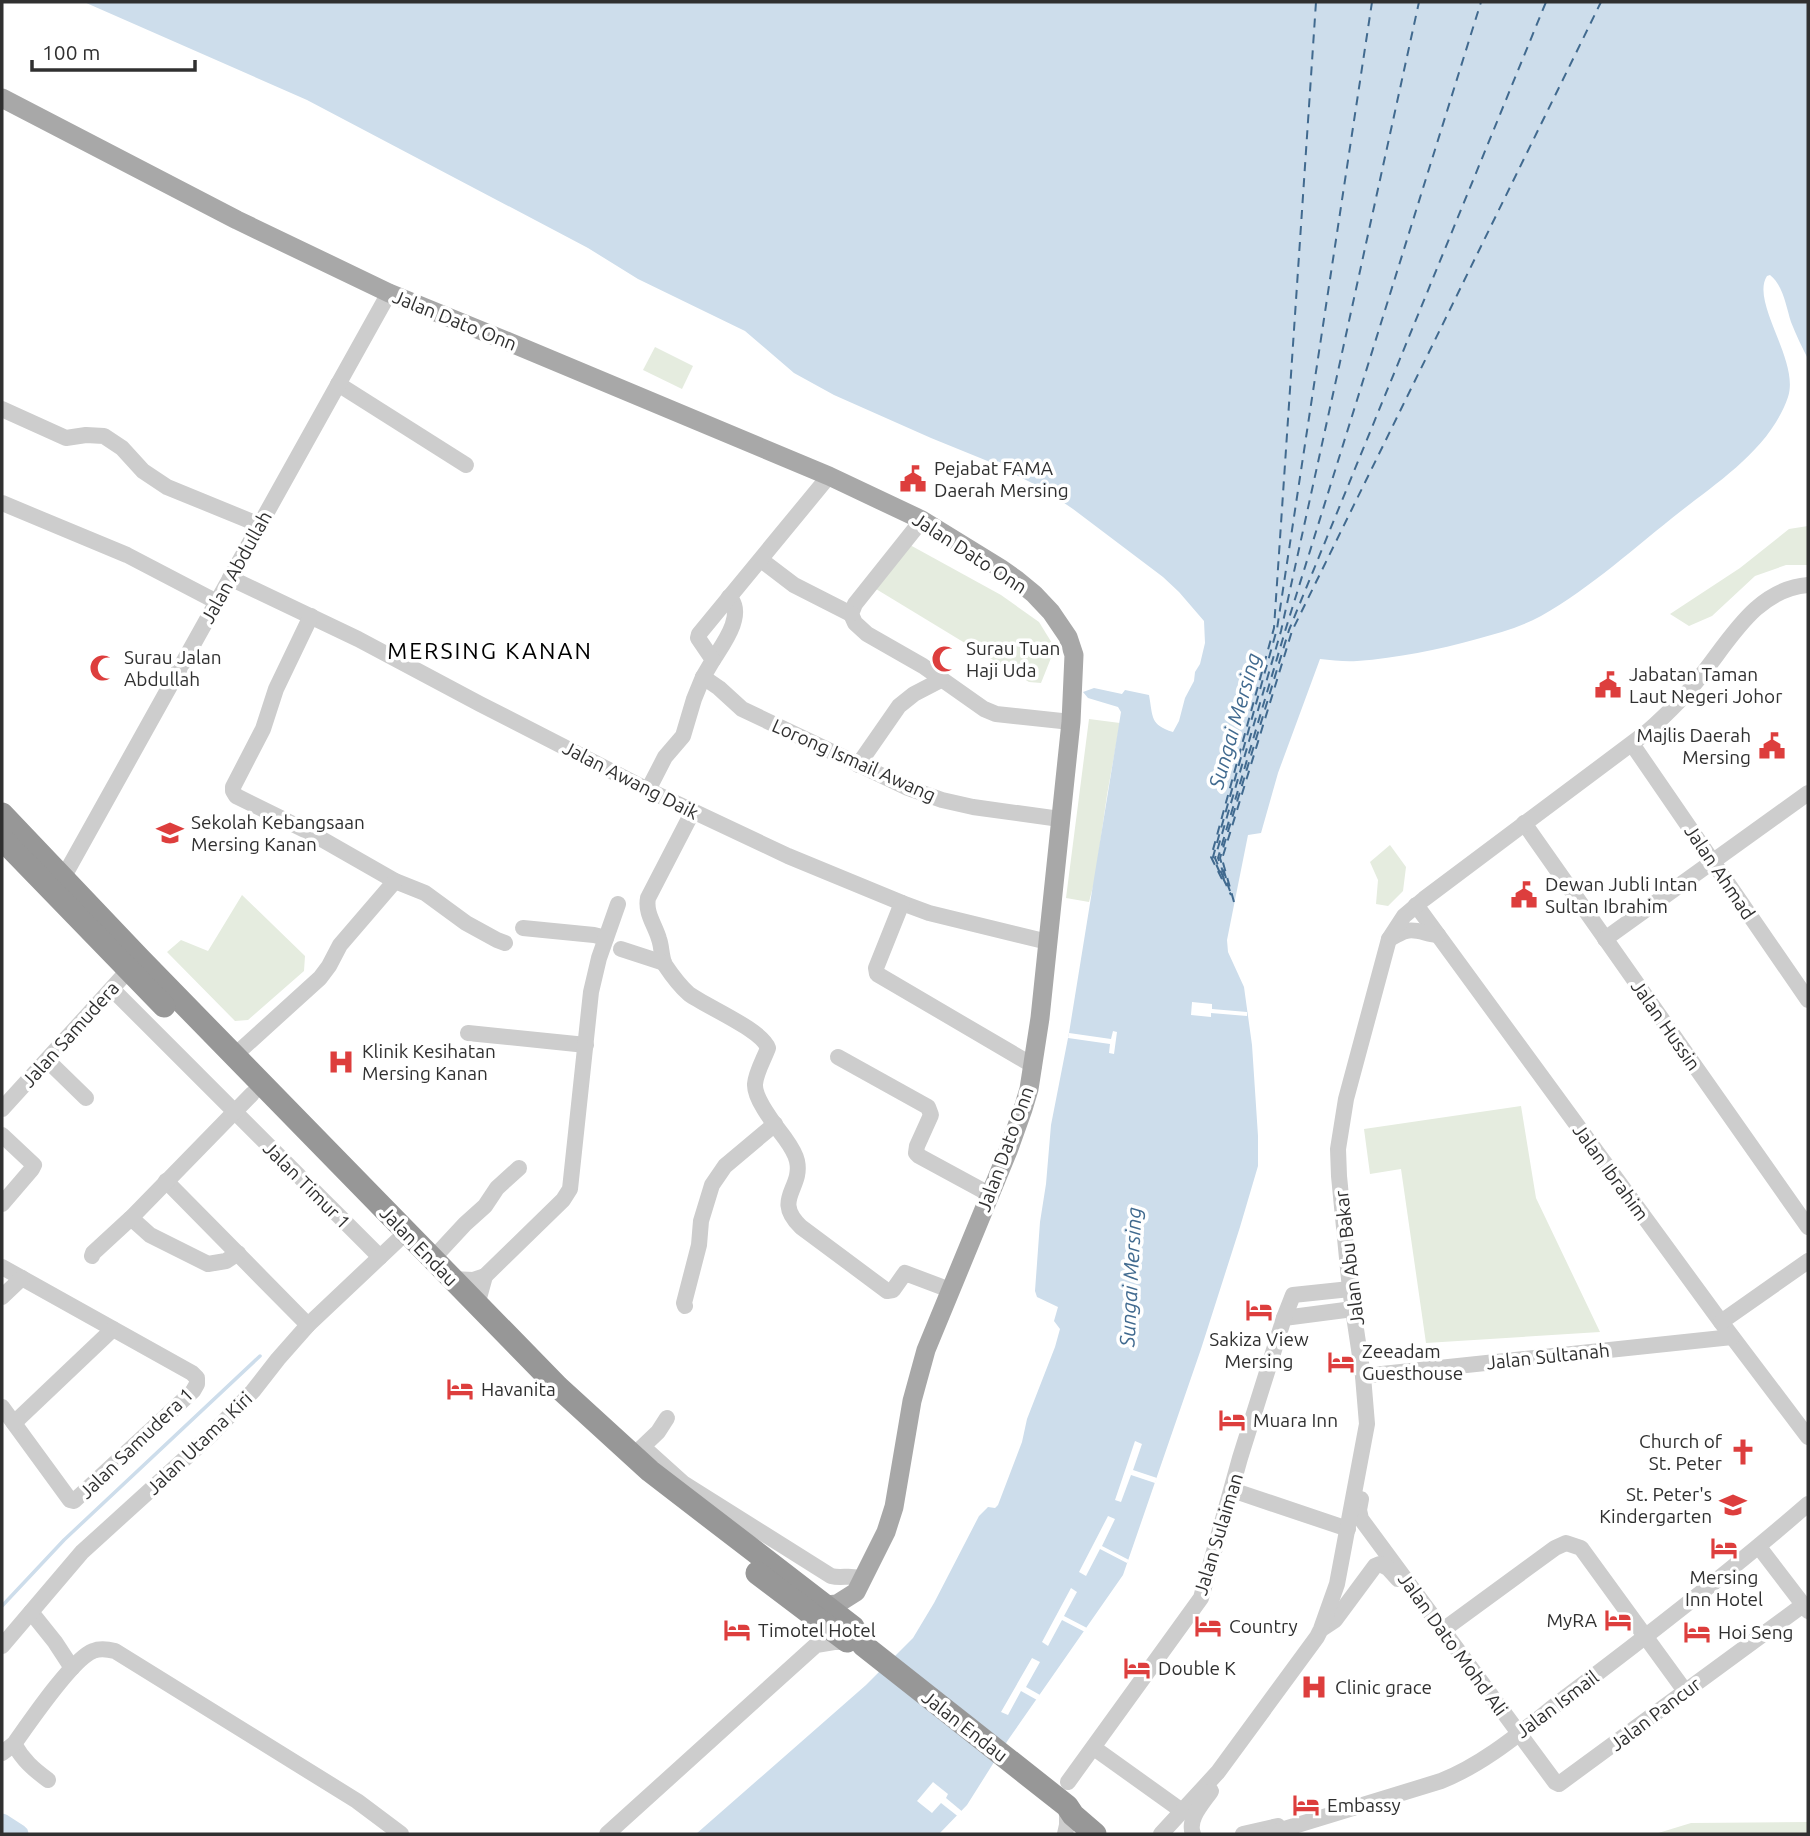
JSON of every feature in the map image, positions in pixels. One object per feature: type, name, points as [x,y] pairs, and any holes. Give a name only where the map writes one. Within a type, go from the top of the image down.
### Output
[{"type":"highway","name":"Jalan Endau","points":[[2,814],[63,878],[134,964],[252,1094],[397,1241],[558,1387],[680,1487],[821,1612]]},
{"type":"highway","name":"Jalan Endau","points":[[2,839],[234,1056],[452,1279],[549,1396],[641,1482],[668,1505],[855,1638],[1067,1806],[1073,1815],[1095,1834]]},
{"type":"highway","name":"Jalan Endau","points":[[1067,1806],[1078,1809],[1112,1834]]},
{"type":"main road","name":"Jalan Dato Onn","points":[[2,98],[237,220],[389,293],[829,476],[922,520],[1017,580],[1034,594],[1062,626],[1074,655],[1070,722],[1034,1066],[1023,1109],[926,1350],[912,1401],[891,1520],[860,1586]]},
{"type":"main road","points":[[821,1612],[837,1604],[860,1586]]},
{"type":"main road","points":[[855,1638],[853,1613],[860,1586]]},
{"type":"street","name":"Jalan Abdullah","points":[[63,878],[389,293]]},
{"type":"street","points":[[338,384],[466,465]]},
{"type":"street","points":[[2,409],[66,438],[104,436],[122,448],[143,471],[167,487],[260,525]]},
{"type":"street","points":[[713,660],[698,638],[699,634],[829,476]]},
{"type":"street","points":[[2,503],[127,555],[217,602]]},
{"type":"street","points":[[922,520],[852,608],[851,614],[855,623],[867,634],[923,666],[990,712],[1070,722]]},
{"type":"street","points":[[761,560],[794,585],[851,614]]},
{"type":"street","name":"Jalan Awang Daik","points":[[230,578],[311,616],[648,790],[800,861],[902,904],[1048,942]]},
{"type":"street","name":"Jalan Abu Bakar","points":[[1161,1834],[1218,1772],[1321,1629],[1337,1584],[1367,1424],[1350,1289],[1338,1149],[1346,1099],[1389,939],[1416,905],[1655,725],[1680,702],[1755,609],[1769,597],[1780,591],[1808,585]]},
{"type":"street","points":[[648,790],[665,757],[683,736],[703,677],[729,634],[734,603],[729,597]]},
{"type":"street","points":[[311,616],[276,689],[263,729],[233,787],[233,792],[395,881],[425,893],[466,923],[505,943]]},
{"type":"street","name":"Lorong Ismail Awang","points":[[703,677],[742,709],[908,788],[973,807],[1060,819]]},
{"type":"street","points":[[858,765],[899,706],[914,694],[941,680]]},
{"type":"street","name":"Jalan Ahmad","points":[[1632,744],[1808,1000]]},
{"type":"street","points":[[1605,939],[1808,793]]},
{"type":"street","points":[[693,811],[655,884],[647,904],[648,912],[659,939],[664,963],[686,991],[745,1027],[768,1045],[755,1086],[758,1097],[791,1147],[797,1161],[797,1173],[788,1210],[801,1227],[887,1291],[893,1290],[905,1273],[950,1290]]},
{"type":"street","name":"Jalan Hussin","points":[[1524,823],[1808,1227]]},
{"type":"street","points":[[234,1056],[320,978],[340,945],[395,881]]},
{"type":"street","points":[[452,1279],[473,1280],[485,1276],[563,1200],[570,1189],[591,992],[599,958],[618,904]]},
{"type":"street","points":[[902,904],[876,968],[877,974],[1034,1066]]},
{"type":"street","name":"Jalan Ibrahim","points":[[1416,905],[1808,1437]]},
{"type":"street","points":[[523,928],[606,938]]},
{"type":"street","points":[[1389,939],[1409,930],[1438,935]]},
{"type":"street","points":[[621,949],[664,963]]},
{"type":"street","name":"Jalan Samudera","points":[[2,1109],[134,964]]},
{"type":"street","name":"Jalan Timur 1","points":[[111,989],[380,1257]]},
{"type":"street","points":[[468,1032],[586,1045]]},
{"type":"street","points":[[838,1056],[928,1107],[931,1115],[916,1153],[989,1195]]},
{"type":"street","points":[[47,1060],[86,1098]]},
{"type":"street","points":[[92,1256],[252,1094]]},
{"type":"street","points":[[685,1306],[699,1245],[701,1221],[712,1185],[725,1166],[775,1124]]},
{"type":"street","points":[[2,1135],[34,1165],[2,1204]]},
{"type":"street","points":[[431,1258],[485,1206],[497,1188],[519,1168]]},
{"type":"street","points":[[166,1181],[308,1325]]},
{"type":"street","points":[[131,1218],[150,1235],[208,1264],[226,1261],[238,1253]]},
{"type":"street","name":"Jalan Utama Kiri","points":[[2,1646],[82,1552],[212,1434],[308,1325],[397,1241]]},
{"type":"street","points":[[1721,1322],[1808,1261]]},
{"type":"street","points":[[2,1267],[113,1329],[14,1423],[2,1407]]},
{"type":"street","points":[[478,1312],[485,1276]]},
{"type":"street","points":[[2,1297],[22,1279]]},
{"type":"street","name":"Jalan Sulaiman","points":[[1068,1782],[1201,1598],[1231,1490],[1293,1296],[1350,1289]]},
{"type":"street","points":[[1284,1318],[1353,1309]]},
{"type":"street","name":"Jalan Samudera 1","points":[[14,1423],[74,1502],[193,1391],[197,1378],[192,1373],[113,1329]]},
{"type":"street","name":"Jalan Sultanah","points":[[1363,1376],[1732,1337]]},
{"type":"street","points":[[638,1452],[658,1432],[667,1418]]},
{"type":"street","name":"Jalan Dato Mohd Ali","points":[[1367,1424],[1370,1433],[1359,1516],[1518,1733]]},
{"type":"street","points":[[680,1487],[831,1576],[849,1576],[860,1586]]},
{"type":"street","points":[[1231,1490],[1348,1529]]},
{"type":"street","name":"Jalan Ismail","points":[[1268,1834],[1457,1774],[1483,1759],[1646,1637],[1759,1547],[1808,1504]]},
{"type":"street","points":[[1337,1584],[1343,1577],[1358,1536],[1387,1554]]},
{"type":"street","points":[[1443,1630],[1555,1548],[1566,1543],[1581,1548],[1685,1692]]},
{"type":"street","points":[[1759,1547],[1806,1608]]},
{"type":"street","points":[[1321,1629],[1335,1620],[1374,1566],[1384,1565],[1405,1587],[1414,1590]]},
{"type":"street","name":"Jalan Pancur","points":[[1518,1733],[1559,1784],[1806,1608]]},
{"type":"street","points":[[31,1612],[72,1668]]},
{"type":"street","points":[[816,1645],[821,1612]]},
{"type":"street","points":[[607,1834],[816,1645],[855,1638]]},
{"type":"street","points":[[48,1780],[21,1756],[8,1749],[72,1668],[92,1651],[115,1651],[357,1801],[401,1834]]},
{"type":"street","points":[[1094,1748],[1182,1811]]},
{"type":"street","points":[[1193,1834],[1190,1829],[1192,1821],[1218,1781],[1218,1772]]},
{"type":"street","points":[[1065,1834],[1067,1806]]},
{"type":"street","points":[[1243,1834],[1285,1825],[1294,1826]]},
{"type":"shaded area","points":[[655,347],[693,366],[682,389],[643,370]]},
{"type":"shaded area","points":[[1808,526],[1808,565],[1786,565],[1755,576],[1712,616],[1689,626],[1670,614],[1740,568],[1789,529]]},
{"type":"shaded area","points":[[910,545],[1001,595],[1039,622],[1055,648],[1041,683],[1029,682],[876,589]]},
{"type":"shaded area","points":[[1089,719],[1120,723],[1089,902],[1066,898]]},
{"type":"shaded area","points":[[1390,845],[1406,867],[1403,891],[1388,906],[1376,904],[1378,880],[1370,862]]},
{"type":"shaded area","points":[[242,895],[305,956],[304,971],[248,1020],[235,1021],[167,952],[181,940],[208,951]]},
{"type":"shaded area","points":[[1521,1106],[1536,1198],[1600,1332],[1426,1343],[1401,1169],[1370,1174],[1364,1129]]},
{"type":"shaded area","points":[[1808,1822],[1808,1834],[1655,1834],[1691,1823]]},
{"type":"water","name":"Sungai Mersing","points":[[84,2],[1808,2],[1808,359],[1791,322],[1781,290],[1770,275],[1767,276],[1764,287],[1765,301],[1790,383],[1788,397],[1770,432],[1743,461],[1596,580],[1533,620],[1518,627],[1417,653],[1357,661],[1320,659],[1278,773],[1261,833],[1248,835],[1227,940],[1228,952],[1244,987],[1252,1045],[1258,1166],[1201,1349],[1123,1575],[1008,1740],[967,1805],[939,1834],[696,1834],[866,1685],[913,1638],[979,1516],[988,1507],[995,1508],[998,1505],[1060,1329],[1054,1321],[1058,1307],[1037,1297],[1035,1291],[1040,1222],[1051,1125],[1069,1033],[1121,712],[1118,707],[1088,698],[1083,692],[1094,688],[1122,694],[1125,690],[1149,695],[1156,723],[1173,732],[1200,664],[1205,643],[1204,621],[1163,577],[1042,488],[990,462],[834,395],[794,373],[745,331],[638,279],[588,248],[307,100]]},
{"type":"pier","points":[[1192,1002],[1212,1004],[1212,1009],[1247,1012],[1247,1016],[1211,1013],[1211,1017],[1191,1015]]},
{"type":"pier","points":[[1113,1031],[1117,1032],[1114,1054],[1109,1053],[1110,1044],[1068,1038],[1069,1033],[1111,1039]]},
{"type":"pier","points":[[1135,1441],[1142,1444],[1133,1470],[1157,1478],[1155,1483],[1131,1475],[1121,1502],[1115,1500]]},
{"type":"pier","points":[[1108,1516],[1115,1519],[1102,1546],[1129,1560],[1127,1563],[1100,1549],[1086,1576],[1079,1572]]},
{"type":"pier","points":[[1071,1588],[1077,1592],[1064,1616],[1087,1628],[1085,1632],[1062,1620],[1048,1646],[1042,1642]]},
{"type":"pier","points":[[1032,1658],[1040,1662],[1026,1687],[1040,1695],[1037,1700],[1021,1691],[1008,1715],[1001,1712]]},
{"type":"pier","points":[[933,1782],[948,1794],[946,1798],[964,1813],[960,1818],[941,1803],[932,1813],[917,1801]]},
{"type":"waterway","points":[[2,1606],[64,1540],[260,1356]]},
{"type":"waterway","points":[[2,1823],[19,1834]]},
{"type":"ferry route","points":[[1222,879],[1211,857],[1274,628],[1316,2]]},
{"type":"ferry route","points":[[1220,873],[1213,857],[1277,629],[1372,2]]},
{"type":"ferry route","points":[[1224,879],[1215,858],[1281,631],[1419,2]]},
{"type":"ferry route","points":[[1230,891],[1218,858],[1286,628],[1481,2]]},
{"type":"ferry route","points":[[1226,878],[1220,858],[1289,630],[1546,2]]},
{"type":"ferry route","points":[[1234,902],[1222,859],[1292,631],[1601,2]]},
{"type":"ferry route","points":[[1223,878],[1231,895]]},
{"type":"place","name":"Pejabat FAMA Daerah Mersing","points":[[913,479]]},
{"type":"place","name":"Surau Tuan Haji Uda","points":[[945,659]]},
{"type":"place","name":"Surau Jalan Abdullah","points":[[103,668]]},
{"type":"place","name":"Jabatan Taman Laut Negeri Johor","points":[[1608,685]]},
{"type":"place","name":"Majlis Daerah Mersing","points":[[1772,746]]},
{"type":"place","name":"Sekolah Kebangsaan Mersing Kanan","points":[[170,833]]},
{"type":"place","name":"Dewan Jubli Intan Sultan Ibrahim","points":[[1524,895]]},
{"type":"place","name":"Klinik Kesihatan Mersing Kanan","points":[[341,1062]]},
{"type":"place","name":"Sakiza View Mersing","points":[[1259,1310]]},
{"type":"place","name":"Zeeadam Guesthouse","points":[[1341,1362]]},
{"type":"place","name":"Havanita","points":[[460,1389]]},
{"type":"place","name":"Muara Inn","points":[[1232,1420]]},
{"type":"place","name":"Church of St. Peter","points":[[1743,1452]]},
{"type":"place","name":"St. Peter's Kindergarten","points":[[1733,1505]]},
{"type":"place","name":"Mersing Inn Hotel","points":[[1724,1548]]},
{"type":"place","name":"MyRA","points":[[1618,1620]]},
{"type":"place","name":"Country","points":[[1208,1626]]},
{"type":"place","name":"Timotel Hotel","points":[[737,1630]]},
{"type":"place","name":"Hoi Seng","points":[[1697,1632]]},
{"type":"place","name":"Double K","points":[[1137,1668]]},
{"type":"place","name":"Clinic grace","points":[[1314,1687]]},
{"type":"place","name":"Embassy","points":[[1306,1805]]},
{"type":"district","name":"MERSING KANAN","points":[[490,651]]}]
